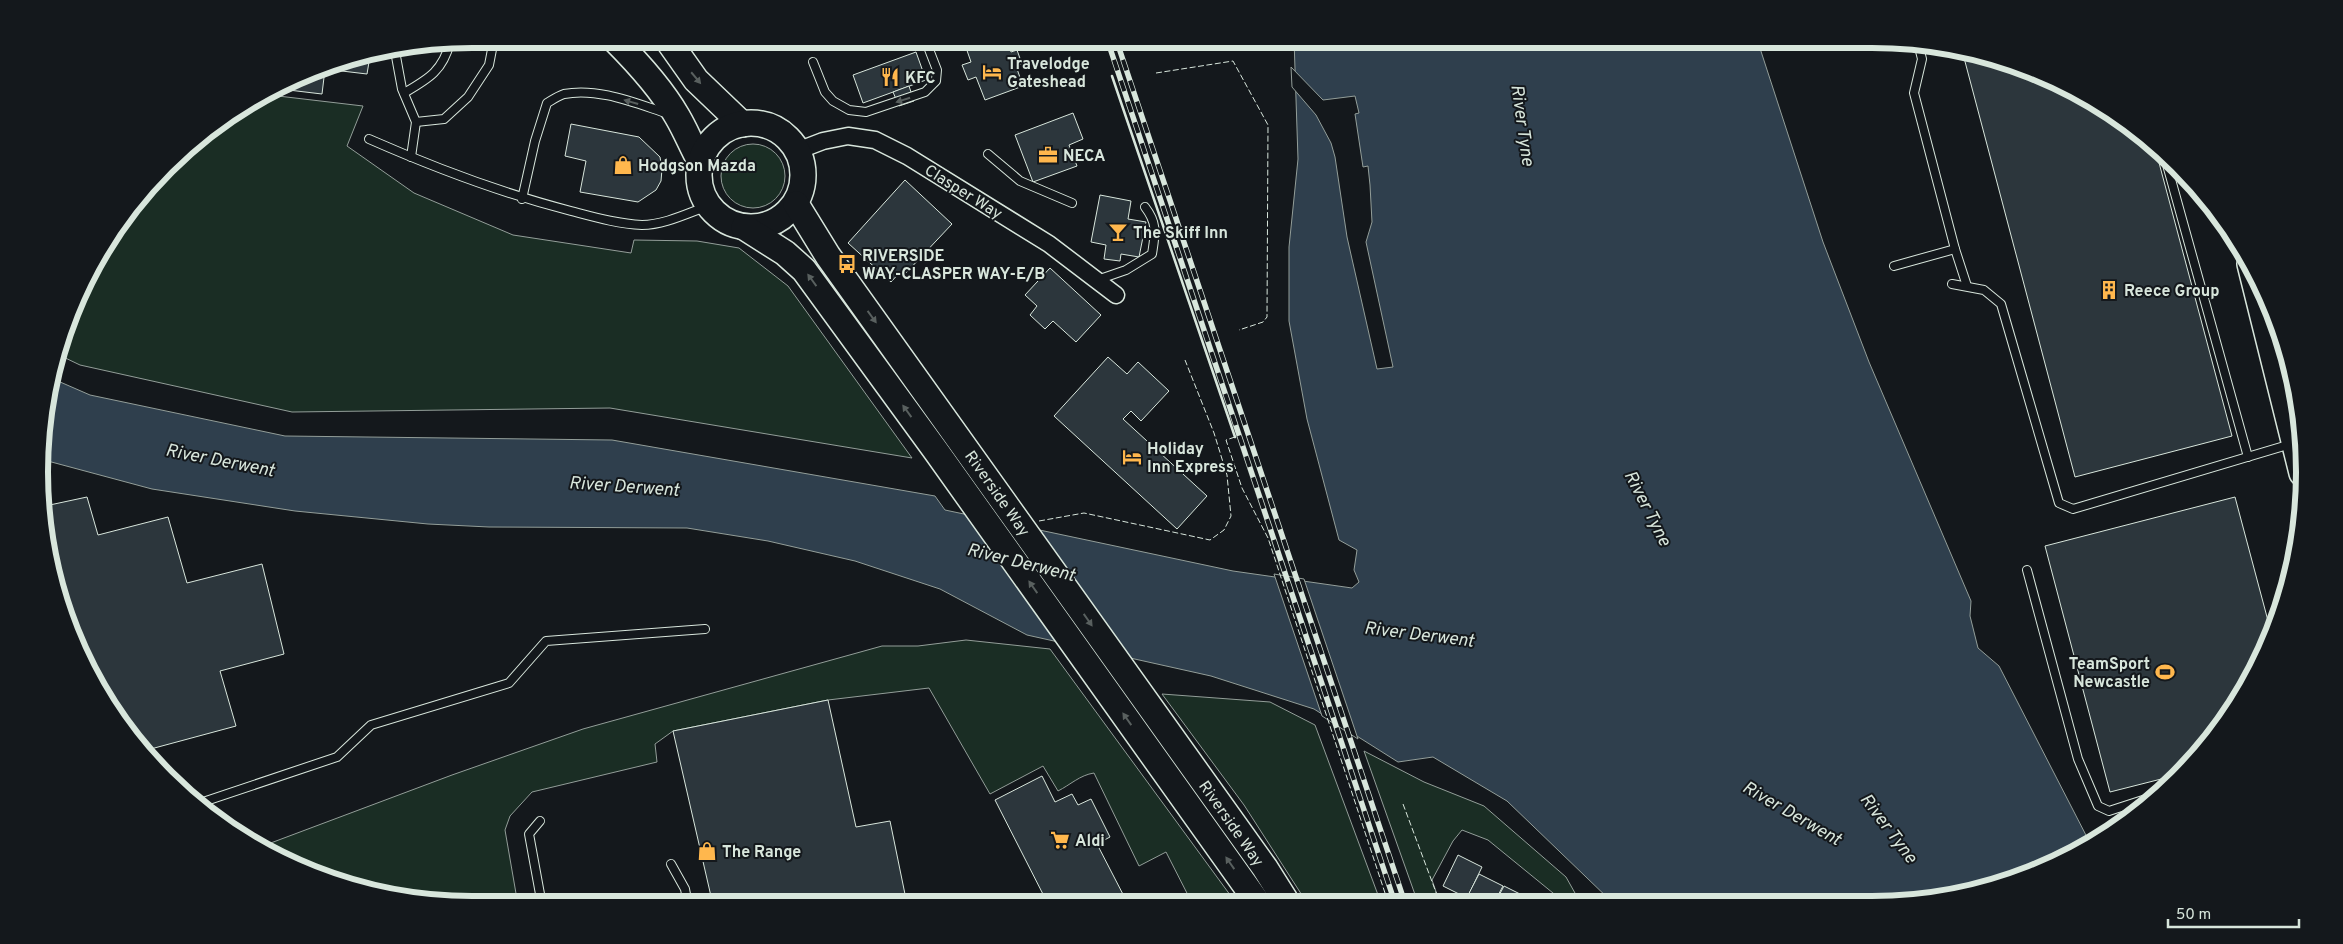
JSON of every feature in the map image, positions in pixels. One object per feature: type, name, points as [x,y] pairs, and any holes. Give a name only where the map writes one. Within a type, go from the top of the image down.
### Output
[{"type":"main road","points":[[623,48],[635,60],[678,117],[700,161],[700,180],[708,206],[727,221],[744,227],[764,226],[783,217],[796,204],[804,178],[803,166],[797,151],[779,131],[760,124],[742,124],[724,130],[710,144],[700,161]]},
{"type":"main road","points":[[673,48],[696,80],[742,124]]},
{"type":"main road","name":"Riverside Way","points":[[796,204],[828,256],[1282,896]]},
{"type":"main road","name":"Riverside Way","points":[[744,227],[785,253],[804,270],[936,450],[1253,896]]},
{"type":"main road","points":[[2259,302],[2295,442]]},
{"type":"street","name":"Clasper Way","points":[[797,151],[824,141],[848,136],[875,140],[907,156],[1049,244],[1116,295]]},
{"type":"lane","points":[[404,93],[435,74],[446,58],[448,48]]},
{"type":"lane","points":[[416,122],[444,119],[468,97],[488,65],[492,48]]},
{"type":"lane","points":[[813,62],[825,92],[833,101],[850,110],[866,112],[925,92],[936,81],[937,70],[929,48]]},
{"type":"lane","points":[[1920,50],[1922,59],[1914,92],[1955,250],[1967,286]]},
{"type":"lane","points":[[396,55],[404,93],[416,122],[411,157]]},
{"type":"lane","points":[[522,199],[535,141],[547,103],[562,95],[581,92],[626,100],[678,117]]},
{"type":"lane","points":[[369,139],[522,199],[604,219],[643,225],[683,216],[708,206]]},
{"type":"lane","points":[[988,154],[1020,181],[1072,203]]},
{"type":"lane","points":[[2168,169],[2248,458]]},
{"type":"lane","points":[[1097,280],[1126,270],[1152,254],[1155,234],[1154,219],[1145,207]]},
{"type":"lane","points":[[1894,266],[1955,250]]},
{"type":"lane","points":[[1952,284],[1984,290],[2001,304],[2059,503],[2073,509],[2295,443]]},
{"type":"lane","points":[[2027,570],[2078,758],[2098,806],[2109,811],[2138,802]]},
{"type":"lane","points":[[205,801],[337,757],[372,726],[509,684],[546,641],[705,629]]},
{"type":"lane","points":[[540,821],[529,834],[540,896]]},
{"type":"lane","points":[[671,864],[685,889],[686,896]]},
{"type":"green space","points":[[275,96],[363,106],[347,146],[414,193],[513,235],[631,253],[634,240],[697,241],[739,248],[788,286],[912,458],[610,408],[292,412],[80,365],[64,357],[91,284],[119,236],[153,192],[192,153],[236,119]]},
{"type":"green space","points":[[753,144],[765,147],[776,153],[782,164],[785,176],[782,188],[776,199],[765,205],[753,208],[741,205],[730,199],[724,188],[721,176],[724,164],[730,153],[741,147]]},
{"type":"green space","points":[[966,640],[1050,649],[1231,896],[1188,896],[1166,852],[1139,866],[1094,773],[1080,778],[1058,791],[1043,766],[990,794],[929,688],[828,700],[673,731],[655,744],[657,762],[532,792],[510,816],[505,830],[516,896],[444,896],[389,888],[336,874],[284,853],[268,844],[452,775],[583,729],[882,646],[918,646]]},
{"type":"green space","points":[[1162,694],[1270,702],[1315,725],[1378,896],[1302,896],[1244,805]]},
{"type":"green space","points":[[1364,751],[1424,782],[1484,806],[1566,877],[1577,896],[1557,896],[1488,840],[1462,830],[1453,841],[1432,880],[1438,896],[1416,896]]},
{"type":"water","points":[[1294,48],[1760,48],[1823,242],[1869,362],[1971,601],[1970,616],[1978,648],[1999,666],[2087,837],[2059,853],[2007,874],[1981,882],[1926,893],[1899,896],[1606,896],[1507,801],[1433,757],[1398,762],[1314,709],[1211,676],[1027,635],[940,589],[855,561],[768,541],[687,528],[489,527],[428,524],[295,511],[152,489],[48,461],[51,417],[58,381],[90,395],[285,436],[612,440],[935,496],[945,510],[1233,571],[1352,588],[1359,582],[1354,570],[1357,550],[1339,540],[1307,419],[1289,321],[1289,247],[1298,159]]},
{"type":"pier","points":[[1291,67],[1323,100],[1355,96],[1359,113],[1355,114],[1363,167],[1368,166],[1370,185],[1372,222],[1366,242],[1393,367],[1377,369],[1347,237],[1335,157],[1331,143],[1316,115],[1292,87]]},
{"type":"pier","points":[[1274,574],[1304,579],[1358,739],[1322,716]]},
{"type":"building","name":"Travelodge Gateshead","points":[[966,48],[1010,48],[1011,52],[1017,50],[1022,64],[1016,66],[1023,86],[985,100],[976,77],[968,80],[962,65],[971,62]]},
{"type":"building","name":"KFC","points":[[916,52],[926,80],[863,103],[853,75]]},
{"type":"building","name":"Reece Group","points":[[1964,58],[2007,70],[2059,91],[2107,119],[2158,160],[2232,436],[2075,477]]},
{"type":"building","points":[[369,60],[367,74],[335,70]]},
{"type":"building","points":[[324,74],[322,94],[287,90]]},
{"type":"building","points":[[909,86],[914,101],[899,106],[893,92]]},
{"type":"building","name":"NECA","points":[[1073,113],[1083,139],[1069,145],[1077,166],[1033,182],[1015,135]]},
{"type":"building","name":"Hodgson Mazda","points":[[571,124],[639,137],[660,157],[661,181],[656,190],[638,202],[580,192],[586,161],[565,156]]},
{"type":"building","points":[[905,180],[952,224],[906,273],[902,270],[891,282],[848,243]]},
{"type":"building","name":"The Skiff Inn","points":[[1100,195],[1131,201],[1128,219],[1146,222],[1139,257],[1121,254],[1120,261],[1104,259],[1106,245],[1091,242]]},
{"type":"building","points":[[1050,268],[1101,315],[1076,342],[1053,321],[1045,329],[1030,315],[1037,306],[1025,295]]},
{"type":"building","name":"Holiday Inn Express","points":[[1108,357],[1127,374],[1138,362],[1169,391],[1141,421],[1131,411],[1123,419],[1207,496],[1177,529],[1054,416]]},
{"type":"building","points":[[87,497],[98,535],[168,517],[187,583],[262,564],[284,654],[220,671],[236,726],[151,749],[119,708],[104,684],[80,634],[62,582],[49,505]]},
{"type":"building","name":"TeamSport Newcastle","points":[[2235,497],[2268,621],[2252,660],[2224,708],[2190,752],[2165,778],[2110,792],[2045,546]]},
{"type":"building","points":[[828,700],[856,827],[890,821],[905,896],[711,896],[673,731]]},
{"type":"building","name":"Aldi","points":[[1042,776],[1055,802],[1072,794],[1078,805],[1091,799],[1110,837],[1097,844],[1124,896],[1044,896],[995,800]]},
{"type":"building","points":[[1458,855],[1482,867],[1468,896],[1463,896],[1443,886]]},
{"type":"building","points":[[1479,874],[1503,886],[1498,896],[1468,896]]},
{"type":"building","points":[[1504,886],[1524,896],[1499,896]]},
{"type":"railway","points":[[1110,48],[1393,896]]},
{"type":"railway","points":[[1119,48],[1403,896]]},
{"type":"fence","points":[[1156,73],[1233,61],[1268,125],[1267,317],[1263,322],[1239,330]]},
{"type":"fence","points":[[1039,521],[1084,513],[1210,540],[1224,530],[1231,516],[1227,475],[1214,433],[1185,360]]},
{"type":"fence","points":[[1235,437],[1226,440],[1242,488],[1268,538],[1385,893],[1383,896]]},
{"type":"fence","points":[[1403,804],[1437,896]]},
{"type":"wall","points":[[1112,76],[1235,437]]},
{"type":"place","name":"Travelodge Gateshead","points":[[992,72]]},
{"type":"place","name":"KFC","points":[[890,77]]},
{"type":"place","name":"NECA","points":[[1048,155]]},
{"type":"place","name":"Hodgson Mazda","points":[[623,165]]},
{"type":"place","name":"The Skiff Inn","points":[[1118,232]]},
{"type":"place","name":"RIVERSIDE WAY-CLASPER WAY-E/B","points":[[847,264]]},
{"type":"place","name":"Reece Group","points":[[2109,290]]},
{"type":"place","name":"Holiday Inn Express","points":[[1132,457]]},
{"type":"place","name":"TeamSport Newcastle","points":[[2165,672]]},
{"type":"place","name":"Aldi","points":[[1060,840]]},
{"type":"place","name":"The Range","points":[[707,851]]},
{"type":"water label","name":"River Tyne","points":[[1523,125]]},
{"type":"water label","name":"River Derwent","points":[[220,460]]},
{"type":"water label","name":"River Derwent","points":[[624,486]]},
{"type":"water label","name":"River Tyne","points":[[1648,508]]},
{"type":"water label","name":"River Derwent","points":[[1021,562]]},
{"type":"water label","name":"River Derwent","points":[[1419,634]]},
{"type":"water label","name":"River Derwent","points":[[1792,813]]},
{"type":"water label","name":"River Tyne","points":[[1889,828]]}]
